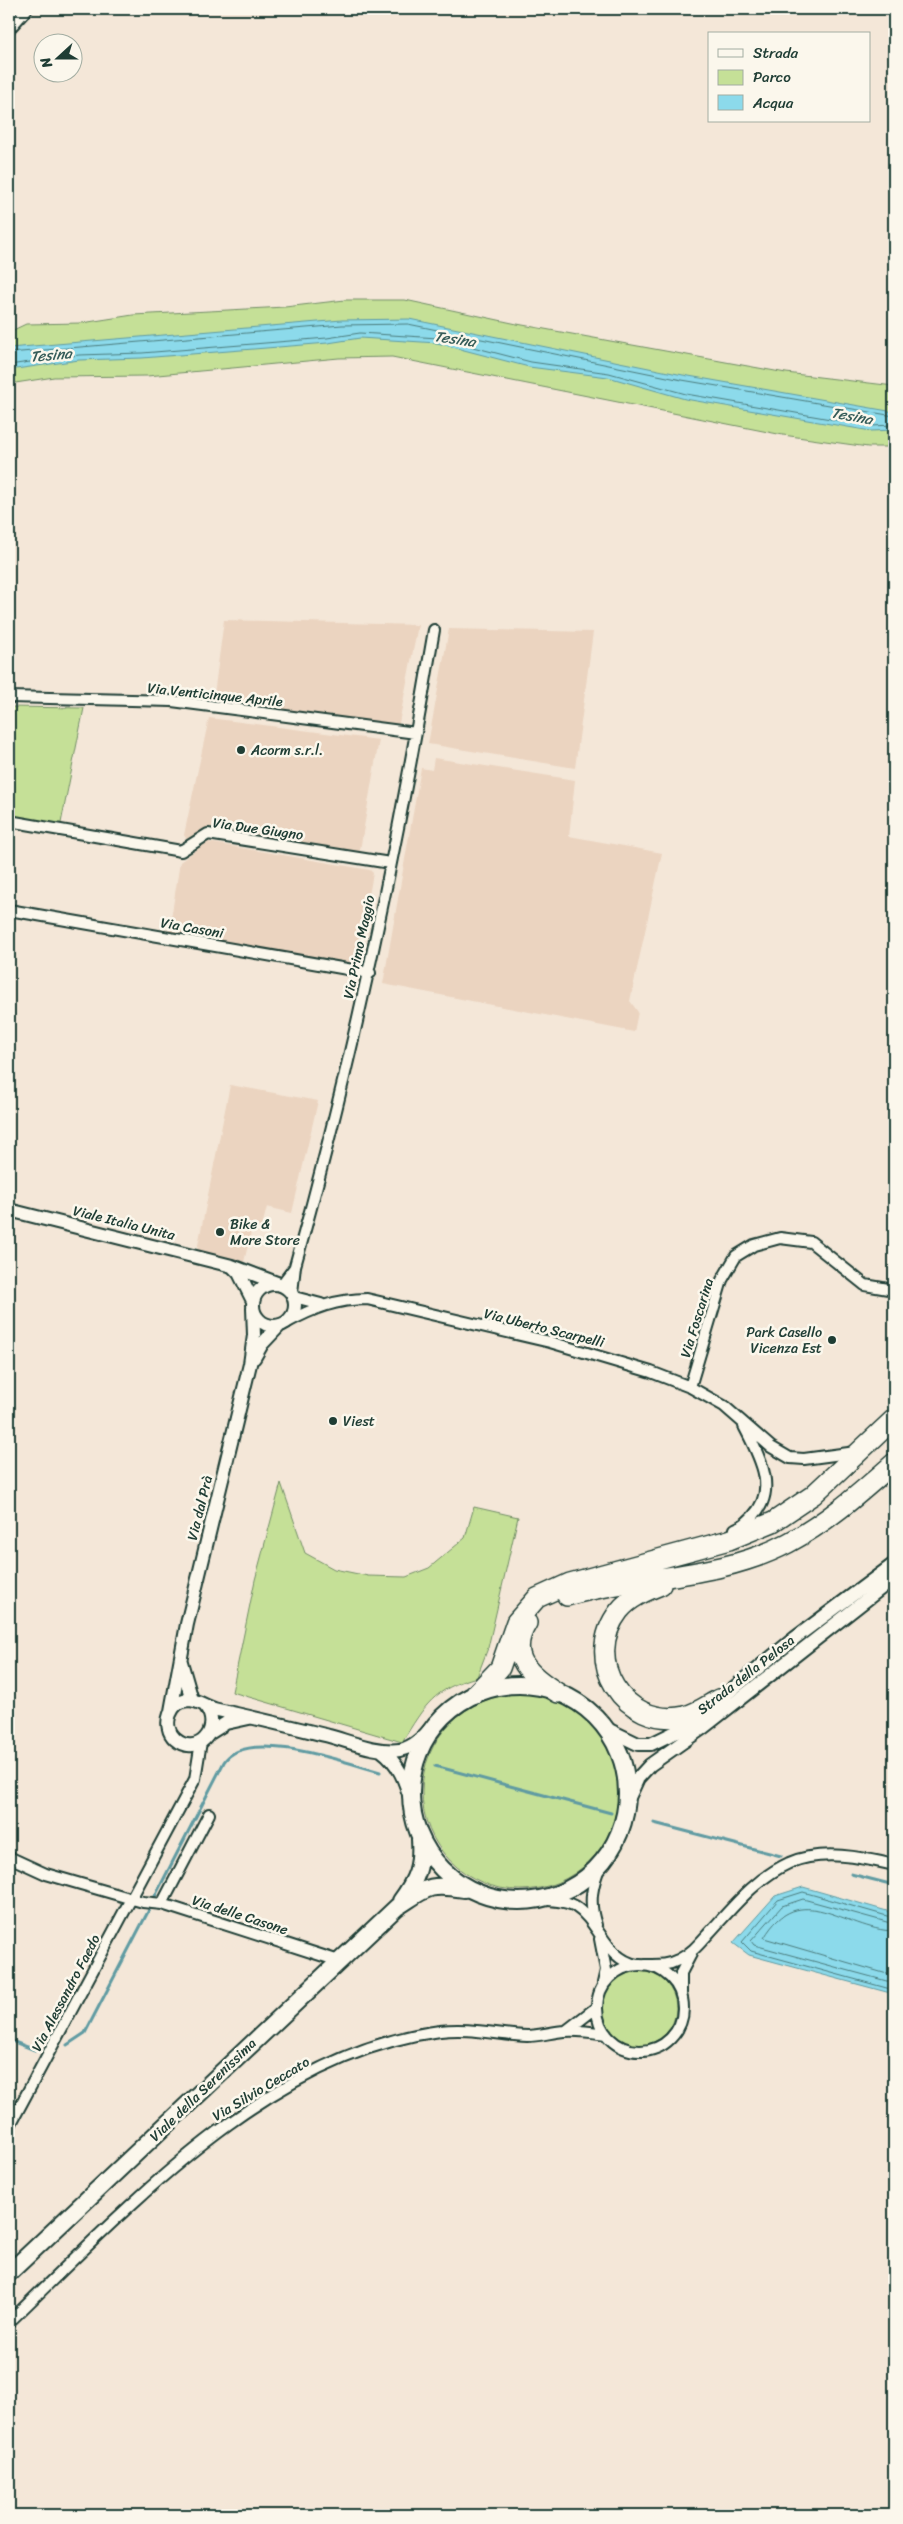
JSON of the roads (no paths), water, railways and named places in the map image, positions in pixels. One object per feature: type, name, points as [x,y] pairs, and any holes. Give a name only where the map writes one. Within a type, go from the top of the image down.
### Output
[{"type":"highway","points":[[476,1693],[500,1668],[516,1622],[538,1598],[570,1583],[730,1540],[773,1522],[802,1504],[860,1452],[894,1418]]},
{"type":"highway","points":[[558,1693],[532,1674],[521,1658],[520,1649],[523,1629],[534,1613],[550,1602],[571,1594],[690,1573],[753,1557],[787,1544],[821,1524],[894,1463]]},
{"type":"highway","points":[[690,1573],[629,1600],[608,1628],[604,1643],[604,1659],[610,1679],[617,1690],[634,1706],[653,1715],[668,1717],[685,1716],[719,1699]]},
{"type":"main road","points":[[510,1685],[536,1686],[558,1693],[582,1706],[605,1728],[623,1764],[626,1804],[615,1842],[601,1863],[570,1887],[537,1899],[517,1901],[496,1899],[466,1889],[441,1869],[420,1836],[412,1802],[411,1785],[416,1760],[422,1744],[433,1726],[454,1706],[476,1693],[510,1685]]},
{"type":"main road","name":"Viale della Serenissima","points":[[397,1907],[415,1880],[421,1859],[420,1836]]},
{"type":"main road","name":"Viale della Serenissima","points":[[9,2273],[397,1907],[424,1889],[439,1885],[466,1889]]},
{"type":"street","points":[[9,29],[27,9]]},
{"type":"street","name":"Via Primo Maggio","points":[[293,1295],[295,1266],[370,972],[434,630]]},
{"type":"street","name":"Via Venticinque Aprile","points":[[9,697],[172,701],[416,732]]},
{"type":"street","name":"Via Due Giugno","points":[[9,821],[180,851],[208,834],[390,863]]},
{"type":"street","name":"Via Casoni","points":[[9,910],[370,972]]},
{"type":"street","name":"Viale Italia Unita","points":[[9,1210],[232,1266],[279,1284]]},
{"type":"street","name":"Via Foscarina","points":[[690,1388],[722,1280],[736,1256],[754,1245],[780,1238],[810,1242],[865,1285],[894,1290]]},
{"type":"street","points":[[232,1266],[244,1281],[253,1304],[260,1321],[266,1324],[283,1324],[294,1313],[293,1295],[279,1284],[270,1283],[259,1289],[253,1304]]},
{"type":"street","name":"Via Primo Maggio","points":[[279,1284],[295,1266]]},
{"type":"street","name":"Via Uberto Scarpelli","points":[[293,1295],[317,1304],[367,1299],[614,1360],[690,1388],[724,1406],[771,1447],[790,1458],[804,1459],[860,1452]]},
{"type":"street","name":"Via dal Prà","points":[[171,1711],[180,1658],[250,1364],[254,1335],[253,1304]]},
{"type":"street","name":"Via Uberto Scarpelli","points":[[283,1324],[327,1304]]},
{"type":"street","name":"Via dal Prà","points":[[250,1364],[262,1344],[283,1324]]},
{"type":"street","name":"Via Uberto Scarpelli","points":[[644,1563],[742,1527],[758,1511],[766,1487],[763,1470],[741,1421]]},
{"type":"street","name":"Strada della Pelosa","points":[[605,1728],[638,1744],[651,1744],[686,1727],[795,1638],[894,1564]]},
{"type":"street","name":"Strada della Pelosa","points":[[626,1804],[638,1778],[650,1766],[698,1732],[893,1579]]},
{"type":"street","name":"Via dal Prà","points":[[180,1658],[192,1700]]},
{"type":"street","points":[[256,1717],[226,1723],[205,1737],[188,1745],[180,1743],[170,1732],[168,1718],[171,1711],[180,1703],[192,1700],[206,1707],[256,1717],[381,1750],[408,1747],[422,1738],[433,1726]]},
{"type":"street","points":[[138,1900],[195,1779],[205,1737],[212,1719],[206,1707]]},
{"type":"street","points":[[188,1745],[196,1769]]},
{"type":"street","points":[[381,1750],[391,1758],[402,1773],[412,1802]]},
{"type":"street","points":[[158,1904],[209,1814]]},
{"type":"street","points":[[603,1986],[618,1971],[641,1965],[664,1965],[678,1960],[692,1951],[753,1886],[790,1863],[814,1857],[836,1856],[863,1857],[894,1864]]},
{"type":"street","name":"Via delle Casone","points":[[9,1857],[46,1874],[158,1904],[338,1961]]},
{"type":"street","points":[[601,1863],[592,1883],[591,1895],[592,1915],[599,1935],[606,1970],[597,2007],[599,2021],[606,2034],[615,2043],[632,2050],[651,2049],[663,2044],[672,2036],[679,2025],[682,2013],[681,1973],[692,1951]]},
{"type":"street","points":[[537,1899],[567,1902],[575,1906],[588,1918],[599,1935],[620,1959],[658,1969],[669,1976],[677,1987],[682,2000]]},
{"type":"street","name":"Via Alessandro Faedo","points":[[9,2127],[138,1900]]},
{"type":"street","points":[[565,2032],[597,2007]]},
{"type":"street","name":"Via Silvio Ceccato","points":[[9,2322],[153,2184],[228,2122],[326,2066],[381,2044],[439,2031],[470,2029],[528,2036],[582,2031],[606,2034]]},
{"type":"water","name":"Tesina","points":[[409,319],[683,375],[894,412],[894,430],[871,431],[685,399],[608,377],[529,367],[437,343],[360,338],[328,343],[142,358],[79,360],[9,370],[9,348],[342,320]]},
{"type":"water","points":[[803,1887],[894,1913],[894,1994],[749,1955],[733,1943],[775,1896]]},
{"type":"waterway","points":[[153,1900],[224,1762],[236,1752],[253,1748],[275,1747],[298,1750],[380,1772]]},
{"type":"waterway","points":[[435,1766],[611,1813]]},
{"type":"waterway","points":[[654,1823],[781,1856]]},
{"type":"waterway","points":[[851,1874],[894,1885]]},
{"type":"waterway","points":[[67,2045],[85,2033],[151,1906]]},
{"type":"waterway","points":[[9,2040],[35,2050]]},
{"type":"place","name":"Acorm s.r.l.","points":[[241,750]]},
{"type":"place","name":"Bike & More Store","points":[[220,1232]]},
{"type":"place","name":"Park Casello Vicenza Est","points":[[832,1340]]},
{"type":"place","name":"Viest","points":[[333,1421]]}]
